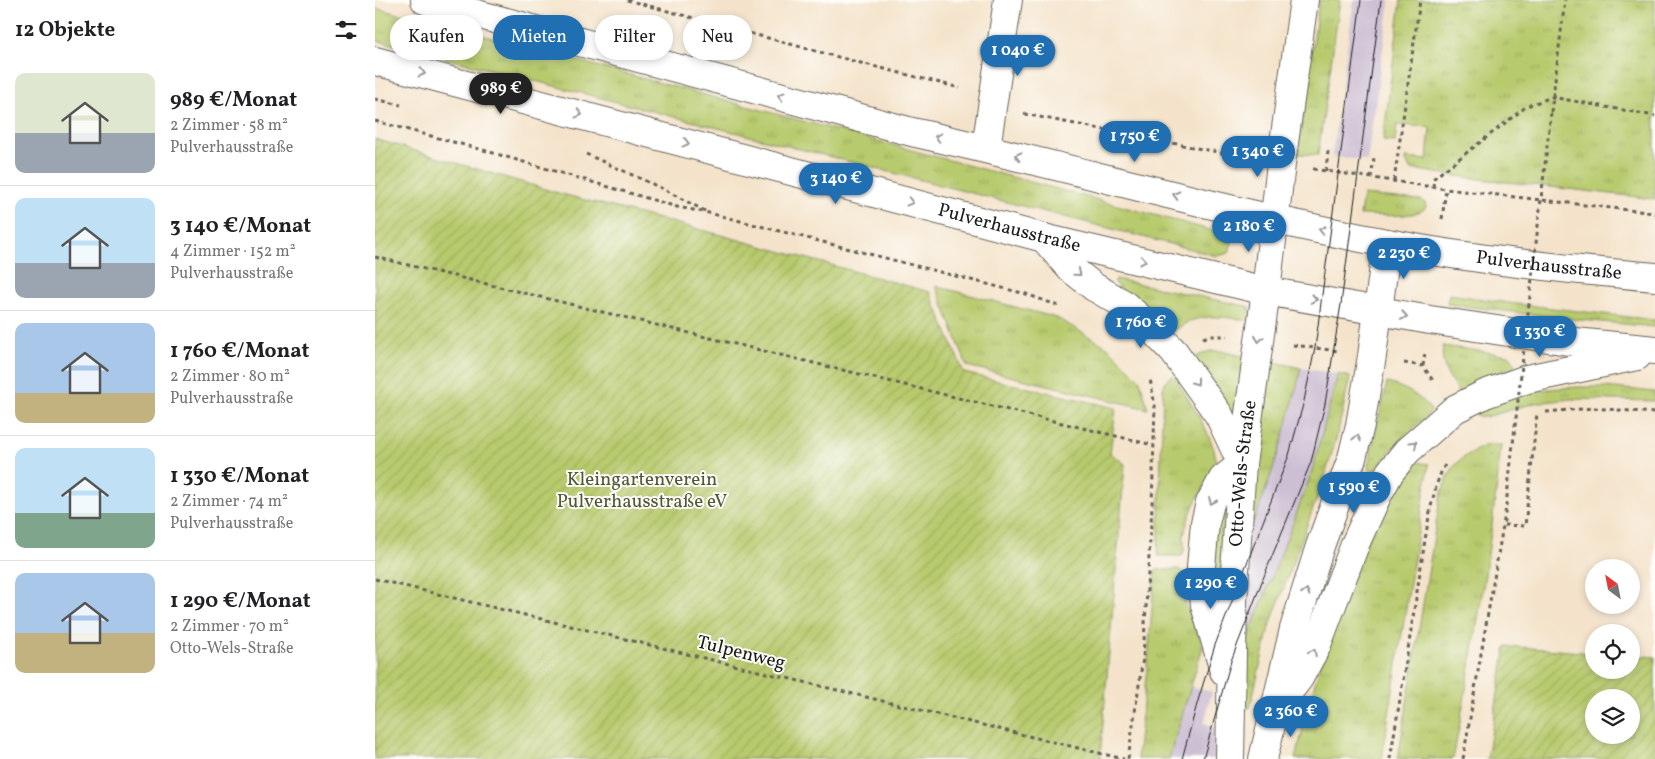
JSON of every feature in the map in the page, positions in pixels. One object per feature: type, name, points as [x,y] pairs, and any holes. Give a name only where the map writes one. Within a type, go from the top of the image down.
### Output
[{"type":"main road","name":"Pulverhausstraße","points":[[425,0],[477,6],[903,129],[1274,220],[1387,243],[1549,268],[1655,278]]},
{"type":"main road","points":[[986,148],[1008,0]]},
{"type":"main road","name":"Otto-Wels-Straße","points":[[1230,759],[1233,601],[1242,464],[1304,0]]},
{"type":"main road","name":"Pulverhausstraße","points":[[375,61],[1044,238],[1266,290],[1378,311],[1575,342],[1655,351]]},
{"type":"main road","points":[[1044,238],[1069,267],[1122,304],[1149,326],[1174,352],[1219,415],[1242,464]]},
{"type":"main road","points":[[1263,759],[1297,620],[1320,546],[1352,458],[1365,398],[1387,243]]},
{"type":"main road","points":[[1277,707],[1299,678],[1315,647],[1356,542],[1377,496],[1390,472],[1407,451],[1455,409],[1485,394],[1527,379],[1655,351]]},
{"type":"path","points":[[627,0],[853,61],[981,93],[992,108],[1281,164],[1446,189],[1655,213]]},
{"type":"path","points":[[1394,181],[1420,0]]},
{"type":"path","points":[[1463,759],[1504,525],[1552,97],[1565,0]]},
{"type":"path","points":[[1433,187],[1434,178],[1527,106],[1552,97],[1655,116]]},
{"type":"path","points":[[375,99],[402,106]]},
{"type":"path","points":[[375,121],[483,150],[677,208],[709,213],[1026,294],[1065,308]]},
{"type":"path","points":[[1326,171],[1328,151]]},
{"type":"path","points":[[583,153],[659,187],[709,213]]},
{"type":"path","points":[[1371,178],[1374,158]]},
{"type":"path","points":[[375,257],[1153,445]]},
{"type":"path","points":[[1128,759],[1143,658],[1152,506],[1155,406],[1149,378]]},
{"type":"path","points":[[1530,415],[1595,408],[1655,413]]},
{"type":"path","points":[[1504,525],[1525,526],[1537,413]]},
{"type":"path","points":[[1509,421],[1524,416]]},
{"type":"path","points":[[1390,759],[1426,534],[1439,479],[1449,458]]},
{"type":"path","name":"Tulpenweg","points":[[375,579],[1124,759]]},
{"type":"shaded area","points":[[1354,0],[1390,0],[1367,161],[1332,156]]},
{"type":"shaded area","points":[[1301,368],[1338,374],[1312,471],[1244,651],[1250,519],[1291,414]]},
{"type":"shaded area","points":[[1191,687],[1212,692],[1204,723],[1219,729],[1216,759],[1169,759]]},
{"type":"green space","points":[[1319,0],[1340,0],[1318,155],[1298,154]]},
{"type":"green space","points":[[1401,0],[1655,0],[1655,199],[1410,169],[1405,158],[1427,160],[1430,127],[1397,125],[1395,142],[1383,141]]},
{"type":"green space","points":[[375,8],[403,15],[390,15],[390,44],[375,40]]},
{"type":"green space","points":[[483,36],[493,38],[493,60],[574,60],[1229,235],[1232,242],[1229,253],[1217,256],[453,60],[483,60]]},
{"type":"green space","name":"Kleingartenverein Pulverhausstraße eV","points":[[375,139],[562,194],[930,292],[964,373],[1116,408],[1110,453],[1125,464],[1100,759],[375,759]]},
{"type":"green space","points":[[1363,195],[1421,200],[1425,203],[1426,207],[1422,211],[1406,215],[1360,215]]},
{"type":"green space","points":[[1116,279],[1250,307],[1251,321],[1219,317],[1203,318],[1188,322],[1171,332],[1114,283]]},
{"type":"green space","points":[[936,286],[1057,318],[1109,348],[1140,380],[1148,409],[967,366]]},
{"type":"green space","points":[[1449,294],[1655,320],[1655,327],[1447,304]]},
{"type":"green space","points":[[1443,346],[1509,355],[1513,360],[1514,366],[1512,370],[1459,393],[1446,371],[1442,353]]},
{"type":"green space","points":[[1210,351],[1221,351],[1246,357],[1239,395],[1231,413],[1212,381],[1194,358]]},
{"type":"green space","points":[[1271,361],[1301,368],[1281,446],[1254,521],[1250,519]]},
{"type":"green space","points":[[1338,374],[1350,377],[1337,436],[1324,479],[1269,628],[1250,708],[1244,709],[1246,643],[1312,471]]},
{"type":"green space","points":[[1173,375],[1207,432],[1215,456],[1215,464],[1189,517],[1184,534],[1182,556],[1158,556],[1163,389],[1166,380]]},
{"type":"green space","points":[[1387,383],[1412,393],[1432,411],[1398,442],[1376,469],[1372,471],[1368,465]]},
{"type":"green space","points":[[1580,387],[1605,387],[1655,392],[1655,401],[1572,399],[1535,403],[1486,417],[1476,415],[1501,400],[1526,392]]},
{"type":"green space","points":[[1487,445],[1501,445],[1497,484],[1481,602],[1453,759],[1398,759],[1443,488],[1451,471],[1461,459]]},
{"type":"green space","points":[[1414,462],[1429,464],[1382,759],[1295,759],[1317,675],[1369,534],[1399,480]]},
{"type":"green space","points":[[1224,505],[1223,604],[1218,614],[1214,599],[1213,536]]},
{"type":"green space","points":[[1179,569],[1183,572],[1183,590],[1186,606],[1203,646],[1169,759],[1137,759],[1155,570]]},
{"type":"green space","points":[[1506,646],[1585,652],[1585,679],[1640,679],[1640,656],[1655,657],[1655,759],[1487,759]]},
{"type":"tram line","points":[[1182,759],[1215,645],[1289,455],[1304,401],[1315,348],[1361,0]]},
{"type":"tram line","points":[[1203,759],[1231,661],[1311,462],[1325,404],[1341,304],[1381,0]]}]
